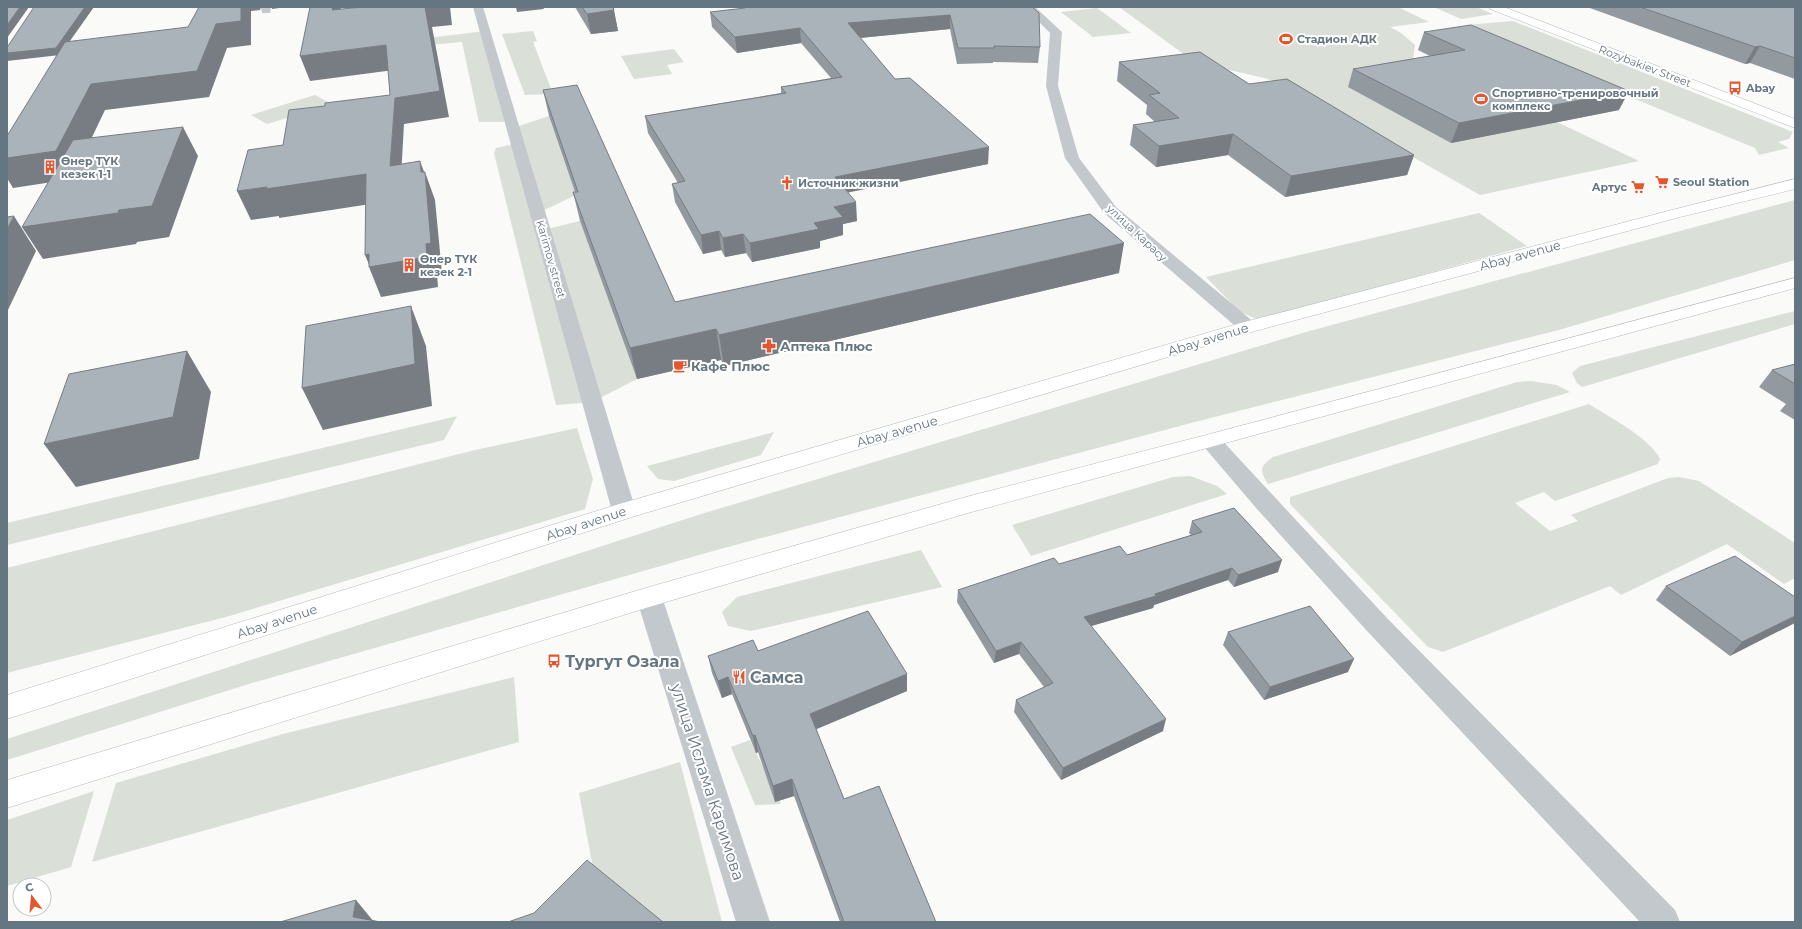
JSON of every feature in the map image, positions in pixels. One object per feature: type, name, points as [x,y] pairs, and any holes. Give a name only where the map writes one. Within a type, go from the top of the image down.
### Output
[{"type":"main road","name":"Rozybakiev Street","points":[[1494,7],[1795,124]]},
{"type":"main road","name":"Abay avenue","points":[[7,707],[624,511],[1248,327],[1666,216],[1795,184]]},
{"type":"main road","points":[[7,794],[649,598],[966,505],[1210,441],[1795,283]]},
{"type":"street","name":"Karimov street","points":[[478,7],[624,511]]},
{"type":"street","name":"улица Карасу","points":[[1030,7],[1056,32],[1052,86],[1072,158],[1110,210],[1127,226],[1248,327]]},
{"type":"street","points":[[1210,441],[1356,602],[1470,723],[1663,922]]},
{"type":"street","name":"улица Ислама Каримова","points":[[649,598],[753,922]]},
{"type":"shaded area","points":[[1119,7],[1398,7],[1429,22],[1390,27],[1401,33],[1415,45],[1413,60],[1557,122],[1639,161],[1480,195],[1381,139],[1303,90],[1264,78],[1216,67],[1185,55]]},
{"type":"shaded area","points":[[1434,7],[1476,7],[1493,14],[1461,19]]},
{"type":"shaded area","points":[[1097,8],[1131,33],[1093,37],[1061,12]]},
{"type":"shaded area","points":[[1513,21],[1793,132],[1789,139],[1778,142],[1789,148],[1759,155],[1755,148],[1515,50],[1466,25]]},
{"type":"shaded area","points":[[485,31],[511,122],[479,122],[462,42],[407,47],[404,41]]},
{"type":"shaded area","points":[[533,31],[537,41],[533,42],[553,94],[525,95],[502,34]]},
{"type":"shaded area","points":[[674,49],[684,62],[667,65],[672,74],[634,79],[621,56]]},
{"type":"shaded area","points":[[315,95],[332,104],[267,124],[251,115]]},
{"type":"shaded area","points":[[549,116],[576,195],[538,213],[543,230],[580,221],[637,379],[592,402],[556,405],[494,153],[496,148],[517,143],[513,128]]},
{"type":"shaded area","points":[[1795,200],[1795,260],[1559,330],[1191,423],[713,551],[252,683],[7,760],[7,739],[698,515],[1306,332]]},
{"type":"shaded area","points":[[1479,213],[1527,246],[1258,320],[1239,311],[1206,277]]},
{"type":"shaded area","points":[[1795,311],[1795,324],[1582,387],[1577,383],[1572,373],[1580,366]]},
{"type":"shaded area","points":[[1531,381],[1557,385],[1570,392],[1268,484],[1263,475],[1263,466],[1273,457],[1517,382]]},
{"type":"shaded area","points":[[1589,404],[1628,428],[1648,443],[1660,459],[1658,464],[1555,501],[1544,492],[1515,503],[1550,531],[1578,521],[1571,515],[1668,478],[1679,477],[1699,481],[1795,543],[1795,578],[1784,584],[1727,544],[1621,595],[1610,586],[1443,652],[1428,647],[1290,504],[1290,497]]},
{"type":"shaded area","points":[[457,416],[444,440],[7,545],[7,523]]},
{"type":"shaded area","points":[[577,428],[593,479],[585,509],[226,617],[7,673],[7,568],[475,450]]},
{"type":"shaded area","points":[[774,432],[761,455],[674,481],[658,479],[647,466]]},
{"type":"shaded area","points":[[1190,476],[1217,486],[1227,494],[1031,556],[1012,525],[1173,477]]},
{"type":"shaded area","points":[[921,550],[942,587],[751,631],[728,626],[722,612],[737,597]]},
{"type":"shaded area","points":[[514,677],[519,742],[92,862],[116,783],[283,734]]},
{"type":"shaded area","points":[[750,740],[781,804],[755,805],[731,747]]},
{"type":"shaded area","points":[[680,762],[722,922],[640,922],[593,868],[579,793]]},
{"type":"shaded area","points":[[94,791],[71,867],[37,877],[12,877],[12,885],[7,886],[7,820]]},
{"type":"building","points":[[7,7],[20,7],[7,25]]},
{"type":"building","points":[[34,7],[85,7],[56,48],[7,53],[7,47]]},
{"type":"building","points":[[199,7],[241,7],[241,21],[216,24],[197,71],[91,84],[56,151],[7,158],[7,136],[65,42],[188,27]]},
{"type":"building","points":[[310,7],[333,7],[332,10],[362,7],[425,7],[440,91],[395,98],[390,166],[420,161],[421,172],[425,172],[431,243],[426,244],[427,257],[369,267],[369,254],[365,255],[366,174],[266,189],[267,187],[237,191],[248,150],[283,145],[289,110],[325,106],[325,103],[390,95],[386,45],[300,56]]},
{"type":"building","points":[[582,7],[613,7],[614,10],[587,14]]},
{"type":"building","points":[[746,7],[1032,7],[1039,13],[1040,47],[994,46],[994,48],[958,48],[950,15],[848,23],[895,79],[910,78],[989,147],[835,177],[856,202],[834,207],[843,217],[814,223],[819,229],[750,243],[743,234],[723,238],[719,231],[701,235],[672,184],[685,181],[645,116],[786,93],[781,87],[842,77],[800,28],[735,37],[710,12]]},
{"type":"building","points":[[1640,7],[1795,7],[1795,58],[1760,46],[1755,47]]},
{"type":"building","name":"Спортивно-тренировочный комплекс","points":[[1471,25],[1629,91],[1459,123],[1353,69],[1465,50],[1424,32]]},
{"type":"building","points":[[1200,52],[1249,84],[1287,79],[1414,155],[1291,176],[1233,134],[1159,146],[1133,125],[1179,118],[1149,95],[1160,93],[1119,62]]},
{"type":"building","points":[[577,85],[675,302],[1090,214],[1124,243],[719,335],[716,329],[630,348],[573,192],[578,192],[543,90]]},
{"type":"building","points":[[183,127],[152,206],[119,210],[118,213],[22,227],[73,140]]},
{"type":"building","points":[[14,216],[7,229],[7,217]]},
{"type":"building","points":[[411,306],[415,364],[302,388],[306,326]]},
{"type":"building","points":[[187,351],[173,417],[44,444],[69,374]]},
{"type":"building","points":[[1795,364],[1795,384],[1772,370]]},
{"type":"building","points":[[1234,508],[1282,560],[1238,575],[1232,568],[1155,594],[1156,596],[1084,617],[1166,719],[1063,768],[1016,700],[1053,683],[1021,642],[996,651],[958,590],[1054,558],[1059,564],[1120,546],[1127,555],[1202,532],[1192,521]]},
{"type":"building","points":[[1735,556],[1795,597],[1795,616],[1742,642],[1666,586]]},
{"type":"building","points":[[1310,606],[1354,659],[1270,687],[1228,632]]},
{"type":"building","points":[[868,611],[907,674],[810,714],[844,799],[879,786],[936,922],[844,922],[792,779],[773,786],[755,735],[753,736],[728,677],[718,681],[708,656],[753,640],[758,651]]},
{"type":"building","points":[[587,860],[663,922],[508,922],[534,913]]},
{"type":"building","points":[[356,900],[353,917],[381,922],[280,922]]},
{"type":"place","name":"Стадион АДК","points":[[1286,39]]},
{"type":"place","name":"Abay","points":[[1735,88]]},
{"type":"place","name":"Спортивно-тренировочный комплекс","points":[[1481,99]]},
{"type":"place","name":"Өнер ТҮК кезек 1-1","points":[[50,167]]},
{"type":"place","name":"Seoul Station","points":[[1662,182]]},
{"type":"place","name":"Источник жизни","points":[[787,183]]},
{"type":"place","name":"Артус","points":[[1638,187]]},
{"type":"place","name":"Өнер ТҮК кезек 2-1","points":[[409,265]]},
{"type":"place","name":"Аптека Плюс","points":[[769,346]]},
{"type":"place","name":"Кафе Плюс","points":[[680,366]]},
{"type":"place","name":"Тургут Озала","points":[[554,661]]},
{"type":"place","name":"Самса","points":[[739,677]]}]
